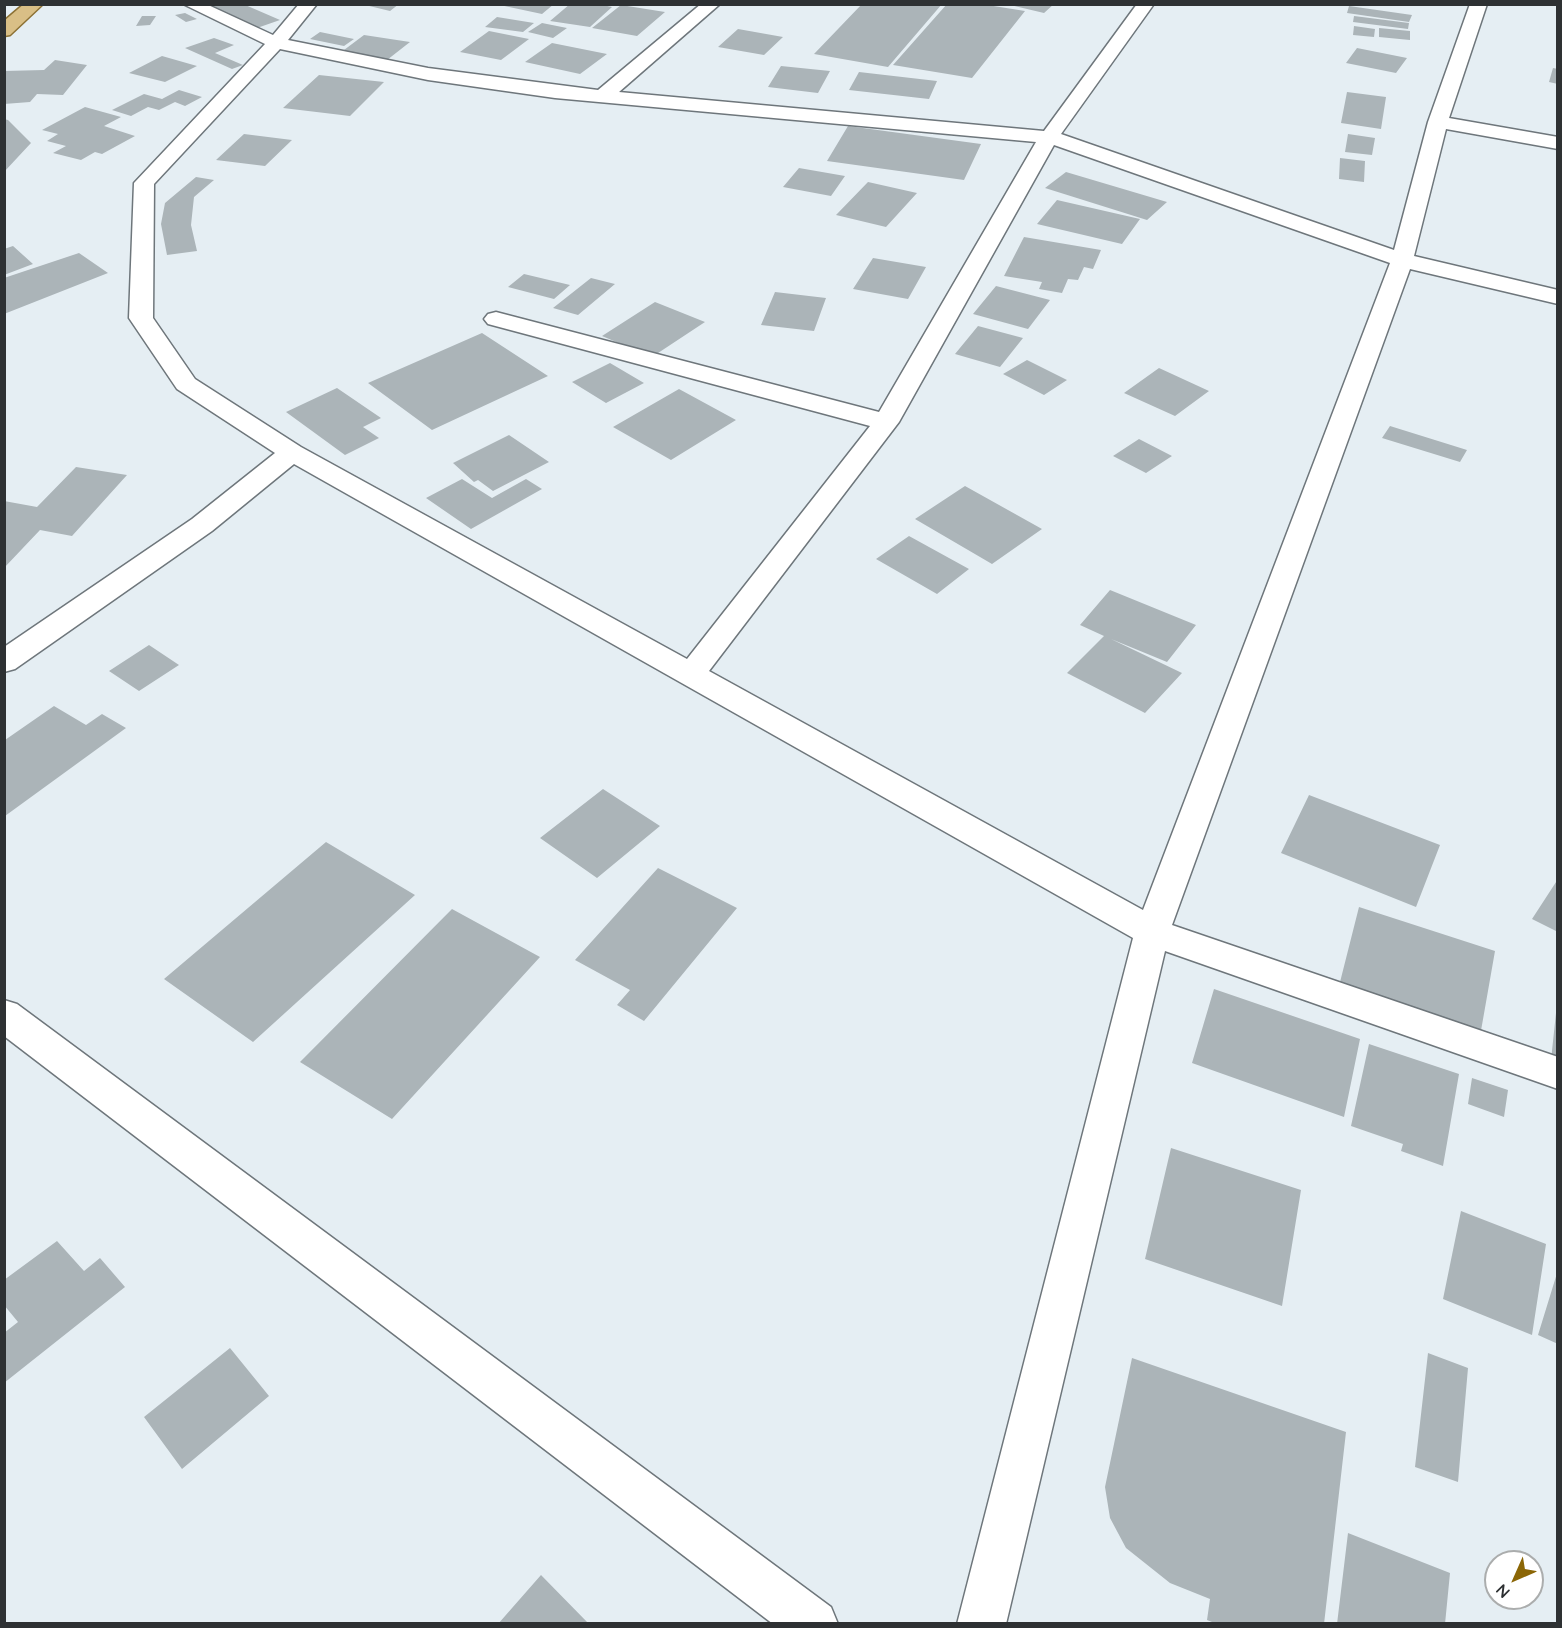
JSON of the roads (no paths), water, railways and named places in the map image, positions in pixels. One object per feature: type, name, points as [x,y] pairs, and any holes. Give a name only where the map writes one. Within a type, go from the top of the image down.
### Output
[{"type":"main road","points":[[4,31],[35,4]]},
{"type":"street","points":[[191,4],[276,43],[428,74],[603,96],[1049,137],[1402,260],[1557,297]]},
{"type":"street","points":[[309,4],[276,43],[144,183],[141,318],[186,384],[292,452],[692,673],[1152,932],[1557,1073]]},
{"type":"street","points":[[603,96],[712,4]]},
{"type":"street","points":[[692,673],[886,422],[1049,137],[1146,4]]},
{"type":"street","points":[[981,1623],[1152,932],[1402,260],[1438,122],[1479,4]]},
{"type":"street","points":[[1438,122],[1557,143]]},
{"type":"street","points":[[496,319],[886,422]]},
{"type":"street","points":[[4,663],[202,525],[292,452]]},
{"type":"street","points":[[4,1015],[814,1623]]}]
